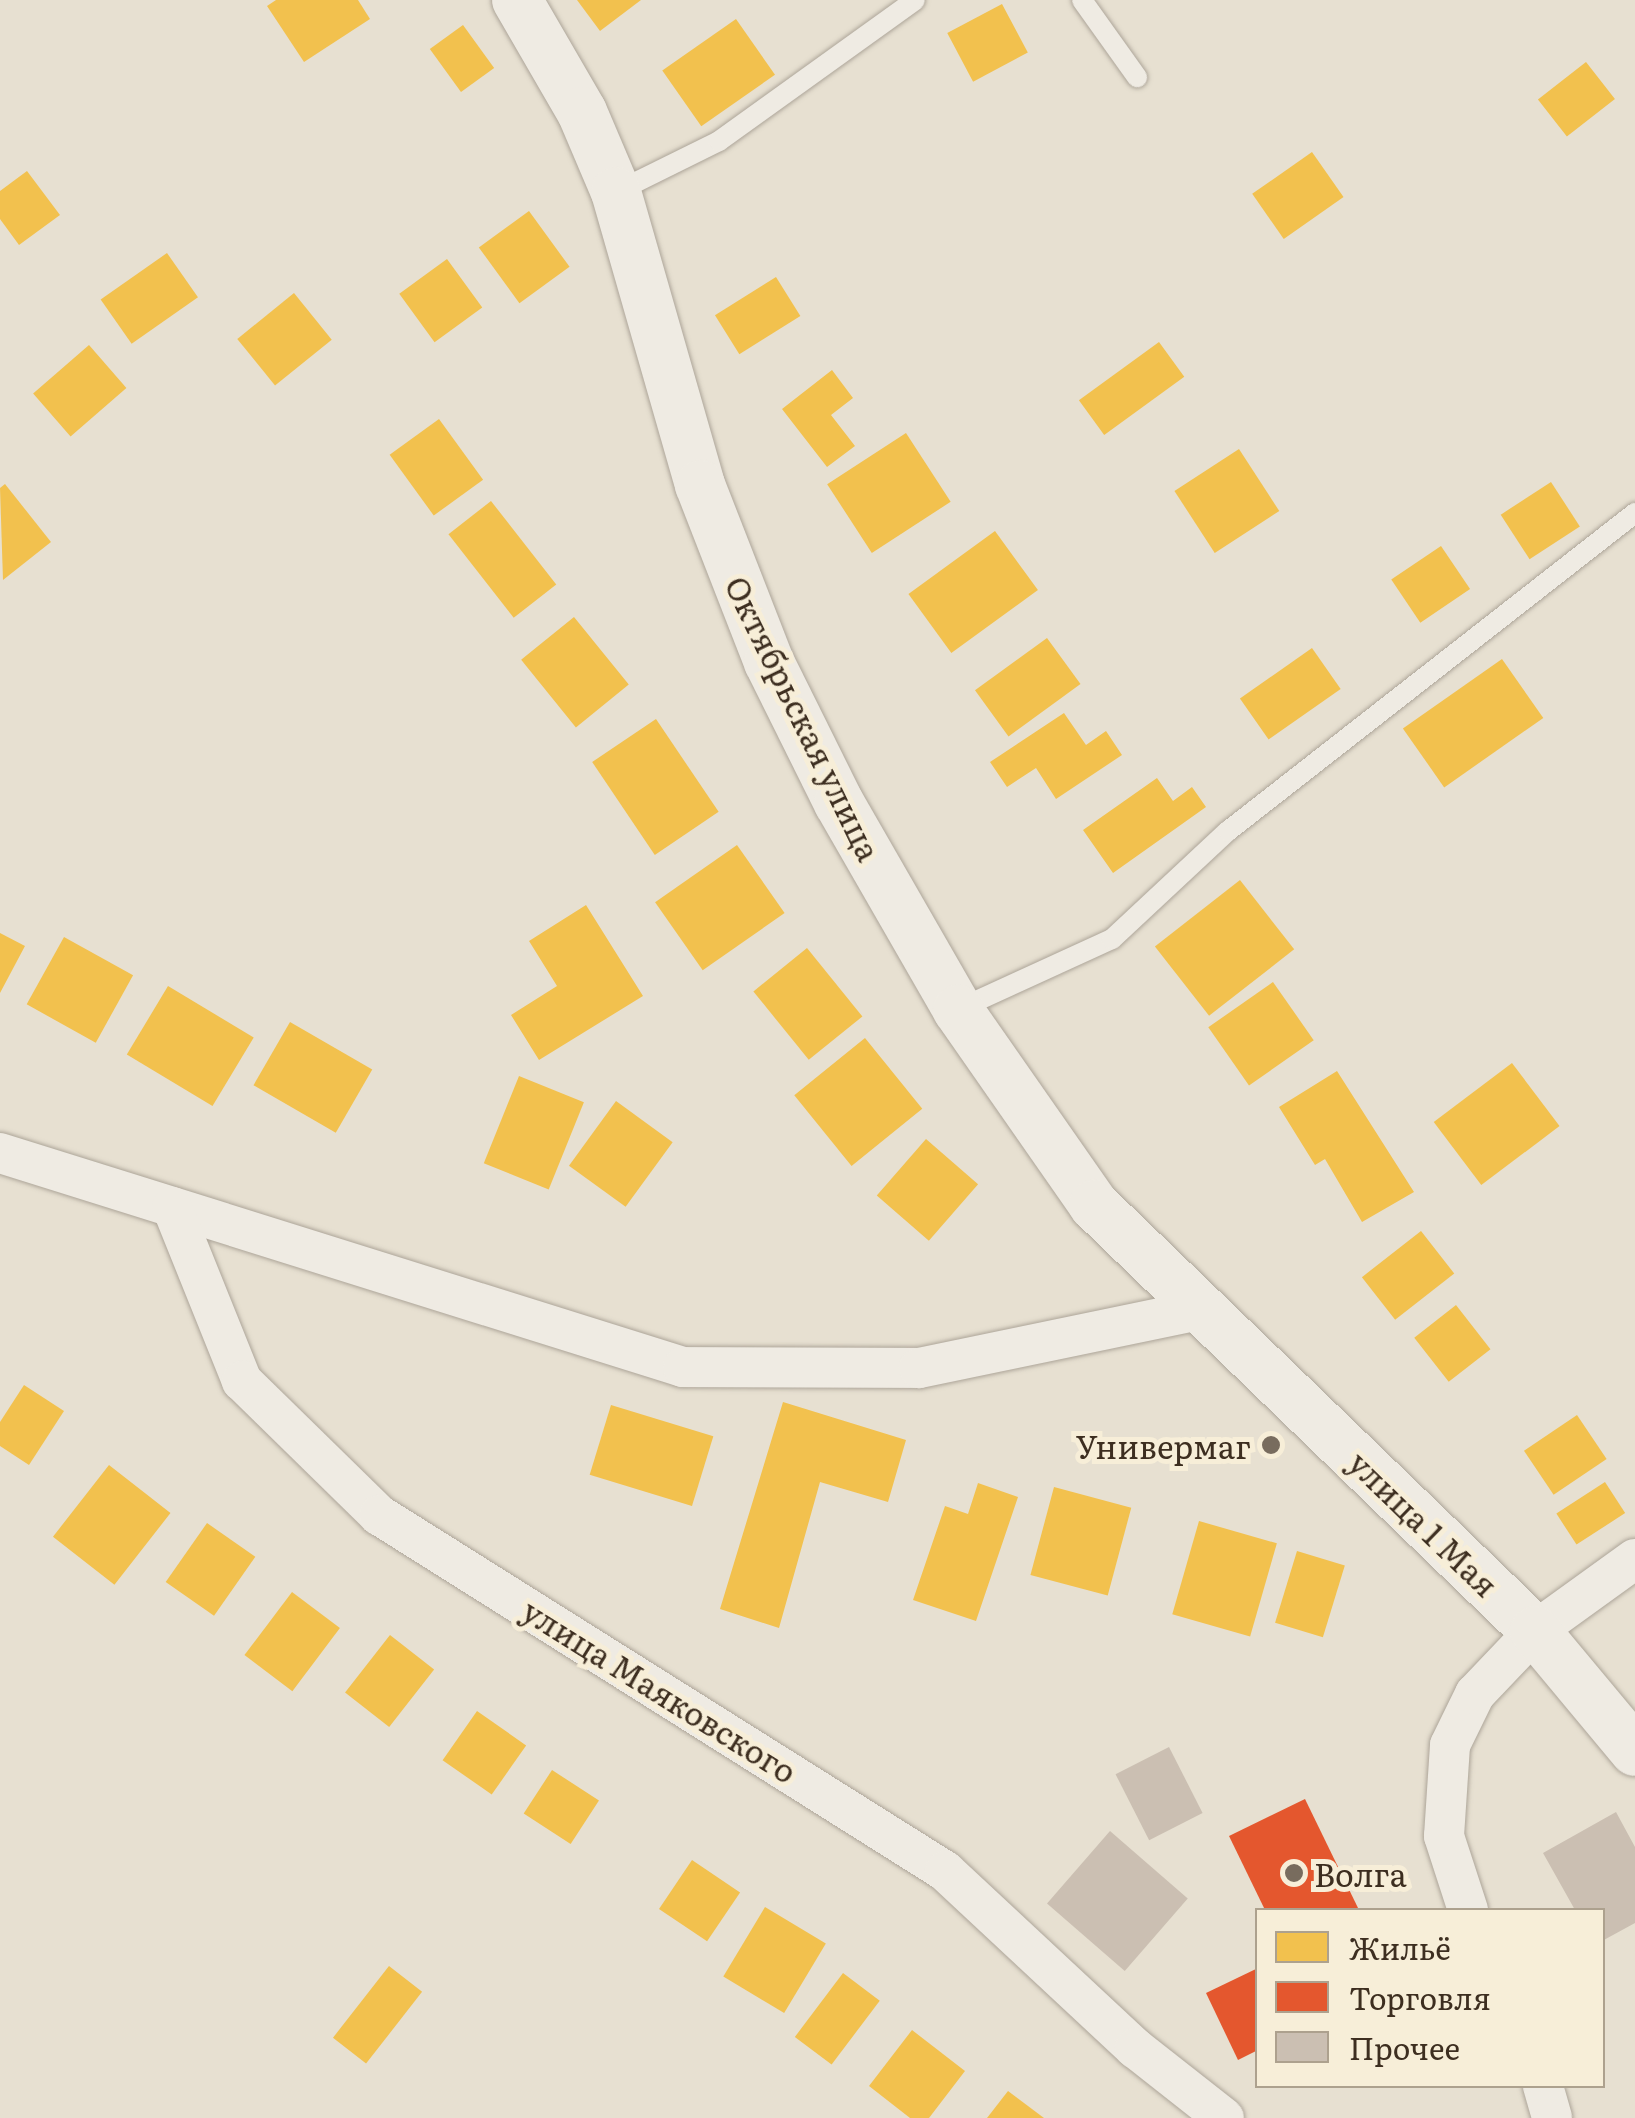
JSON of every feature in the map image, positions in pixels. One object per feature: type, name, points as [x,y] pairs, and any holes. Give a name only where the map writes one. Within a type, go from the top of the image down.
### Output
[{"type":"street","name":"Октябрьская улица","points":[[517,0],[582,112],[616,192],[700,485],[734,578],[839,803],[958,1010],[1094,1204],[1198,1310]]},
{"type":"street","points":[[0,1153],[683,1367],[919,1368],[1198,1310]]},
{"type":"street","name":"улица Маяковского","points":[[172,1207],[242,1381],[379,1515],[945,1870],[1135,2048],[1224,2118]]},
{"type":"street","name":"улица 1 Мая","points":[[1198,1310],[1535,1631],[1635,1751]]},
{"type":"street","points":[[1467,1908],[1444,1836],[1450,1745],[1475,1694],[1535,1631],[1635,1559]]},
{"type":"street","points":[[1544,2088],[1552,2118]]},
{"type":"lane","points":[[616,192],[719,140],[915,0]]},
{"type":"lane","points":[[1082,0],[1137,78]]},
{"type":"lane","points":[[958,1010],[1112,939],[1228,832],[1635,514]]},
{"type":"building: Жильё","points":[[276,0],[358,0],[370,19],[304,62],[267,6]]},
{"type":"building: Жильё","points":[[577,0],[641,0],[600,31]]},
{"type":"building: Жильё","points":[[1002,4],[1028,53],[973,82],[947,33]]},
{"type":"building: Жильё","points":[[736,19],[775,75],[701,126],[662,71]]},
{"type":"building: Жильё","points":[[463,25],[494,68],[461,92],[430,49]]},
{"type":"building: Жильё","points":[[1586,62],[1615,99],[1567,137],[1538,100]]},
{"type":"building: Жильё","points":[[1312,152],[1344,197],[1284,239],[1252,194]]},
{"type":"building: Жильё","points":[[27,171],[60,215],[19,245],[0,219],[0,191]]},
{"type":"building: Жильё","points":[[529,211],[570,267],[519,303],[479,247]]},
{"type":"building: Жильё","points":[[167,253],[198,297],[132,344],[101,299]]},
{"type":"building: Жильё","points":[[447,259],[482,308],[435,342],[399,294]]},
{"type":"building: Жильё","points":[[776,277],[800,316],[739,354],[715,315]]},
{"type":"building: Жильё","points":[[294,293],[332,340],[275,386],[237,339]]},
{"type":"building: Жильё","points":[[1159,342],[1184,377],[1104,435],[1079,400]]},
{"type":"building: Жильё","points":[[89,345],[126,388],[71,437],[33,394]]},
{"type":"building: Жильё","points":[[832,370],[853,398],[831,415],[855,446],[827,467],[782,409]]},
{"type":"building: Жильё","points":[[439,419],[483,480],[434,516],[390,455]]},
{"type":"building: Жильё","points":[[906,433],[951,502],[872,553],[827,484]]},
{"type":"building: Жильё","points":[[1239,449],[1279,511],[1215,553],[1174,491]]},
{"type":"building: Жильё","points":[[1551,482],[1580,526],[1530,559],[1501,515]]},
{"type":"building: Жильё","points":[[5,484],[51,542],[3,580],[0,488]]},
{"type":"building: Жильё","points":[[491,501],[556,585],[514,618],[448,534]]},
{"type":"building: Жильё","points":[[995,531],[1038,590],[951,653],[908,594]]},
{"type":"building: Жильё","points":[[1441,546],[1470,589],[1420,623],[1391,580]]},
{"type":"building: Жильё","points":[[574,617],[629,685],[576,727],[521,660]]},
{"type":"building: Жильё","points":[[1047,638],[1081,684],[1009,736],[975,690]]},
{"type":"building: Жильё","points":[[1312,648],[1341,689],[1269,739],[1240,698]]},
{"type":"building: Жильё","points":[[1502,659],[1543,718],[1444,787],[1403,728]]},
{"type":"building: Жильё","points":[[1064,713],[1086,745],[1106,731],[1122,755],[1056,799],[1036,768],[1007,787],[990,762]]},
{"type":"building: Жильё","points":[[656,719],[719,812],[655,855],[592,762]]},
{"type":"building: Жильё","points":[[1157,778],[1173,801],[1192,787],[1206,807],[1113,873],[1083,830]]},
{"type":"building: Жильё","points":[[737,845],[785,913],[703,970],[655,902]]},
{"type":"building: Жильё","points":[[1240,880],[1294,949],[1209,1016],[1155,946]]},
{"type":"building: Жильё","points":[[586,905],[643,996],[539,1060],[511,1015],[557,986],[529,941]]},
{"type":"building: Жильё","points":[[0,933],[25,946],[0,993]]},
{"type":"building: Жильё","points":[[64,937],[133,975],[96,1043],[27,1004]]},
{"type":"building: Жильё","points":[[807,948],[862,1016],[809,1060],[753,991]]},
{"type":"building: Жильё","points":[[1273,982],[1314,1040],[1249,1085],[1208,1027]]},
{"type":"building: Жильё","points":[[168,986],[254,1038],[213,1106],[127,1055]]},
{"type":"building: Жильё","points":[[290,1022],[372,1070],[336,1133],[254,1085]]},
{"type":"building: Жильё","points":[[865,1038],[922,1109],[852,1166],[794,1095]]},
{"type":"building: Жильё","points":[[1512,1063],[1560,1126],[1481,1185],[1434,1122]]},
{"type":"building: Жильё","points":[[1337,1071],[1414,1192],[1362,1222],[1325,1159],[1315,1165],[1279,1107]]},
{"type":"building: Жильё","points":[[519,1076],[584,1102],[549,1189],[484,1163]]},
{"type":"building: Жильё","points":[[616,1101],[673,1142],[626,1207],[569,1166]]},
{"type":"building: Жильё","points":[[926,1139],[978,1184],[929,1241],[877,1196]]},
{"type":"building: Жильё","points":[[1421,1231],[1454,1274],[1395,1320],[1362,1277]]},
{"type":"building: Жильё","points":[[1456,1305],[1490,1349],[1449,1382],[1414,1338]]},
{"type":"building: Жильё","points":[[24,1385],[64,1411],[29,1465],[0,1446],[0,1422]]},
{"type":"building: Жильё","points":[[783,1402],[906,1440],[888,1502],[820,1482],[779,1628],[720,1609]]},
{"type":"building: Жильё","points":[[611,1405],[713,1436],[692,1506],[590,1475]]},
{"type":"building: Жильё","points":[[1577,1415],[1607,1459],[1554,1495],[1524,1451]]},
{"type":"building: Жильё","points":[[109,1465],[170,1513],[114,1585],[53,1537]]},
{"type":"building: Жильё","points":[[1605,1482],[1625,1513],[1577,1545],[1556,1514]]},
{"type":"building: Жильё","points":[[978,1483],[1018,1497],[976,1621],[913,1600],[945,1506],[968,1514]]},
{"type":"building: Жильё","points":[[1054,1487],[1131,1508],[1108,1596],[1030,1575]]},
{"type":"building: Жильё","points":[[1199,1521],[1277,1543],[1250,1637],[1172,1614]]},
{"type":"building: Жильё","points":[[207,1523],[255,1557],[214,1616],[166,1582]]},
{"type":"building: Жильё","points":[[1297,1551],[1345,1566],[1323,1637],[1275,1623]]},
{"type":"building: Жильё","points":[[292,1592],[340,1628],[292,1691],[244,1655]]},
{"type":"building: Жильё","points":[[390,1635],[434,1669],[389,1727],[345,1693]]},
{"type":"building: Жильё","points":[[477,1711],[526,1745],[492,1795],[443,1760]]},
{"type":"building: Жильё","points":[[552,1770],[599,1800],[571,1844],[524,1814]]},
{"type":"building: Жильё","points":[[692,1860],[740,1892],[707,1941],[659,1909]]},
{"type":"building: Жильё","points":[[765,1907],[826,1944],[784,2013],[723,1976]]},
{"type":"building: Жильё","points":[[389,1966],[422,1992],[366,2064],[333,2038]]},
{"type":"building: Жильё","points":[[843,1973],[880,2001],[832,2065],[795,2037]]},
{"type":"building: Жильё","points":[[912,2030],[965,2071],[929,2118],[910,2118],[869,2086]]},
{"type":"building: Жильё","points":[[1008,2091],[1044,2118],[987,2118]]},
{"type":"building: Торговля","name":"Волга","points":[[1305,1799],[1358,1908],[1264,1908],[1229,1836]]},
{"type":"building: Торговля","name":"Волга","points":[[1255,1969],[1255,2052],[1238,2060],[1206,1993]]},
{"type":"building: Прочее","points":[[1169,1747],[1203,1813],[1149,1840],[1116,1774]]},
{"type":"building: Прочее","points":[[1616,1812],[1635,1847],[1635,1923],[1605,1939],[1605,1908],[1574,1908],[1543,1853]]},
{"type":"building: Прочее","points":[[1110,1831],[1188,1899],[1125,1971],[1047,1903]]},
{"type":"place","name":"Универмаг","points":[[1271,1445]]},
{"type":"place","name":"Волга","points":[[1294,1873]]}]
